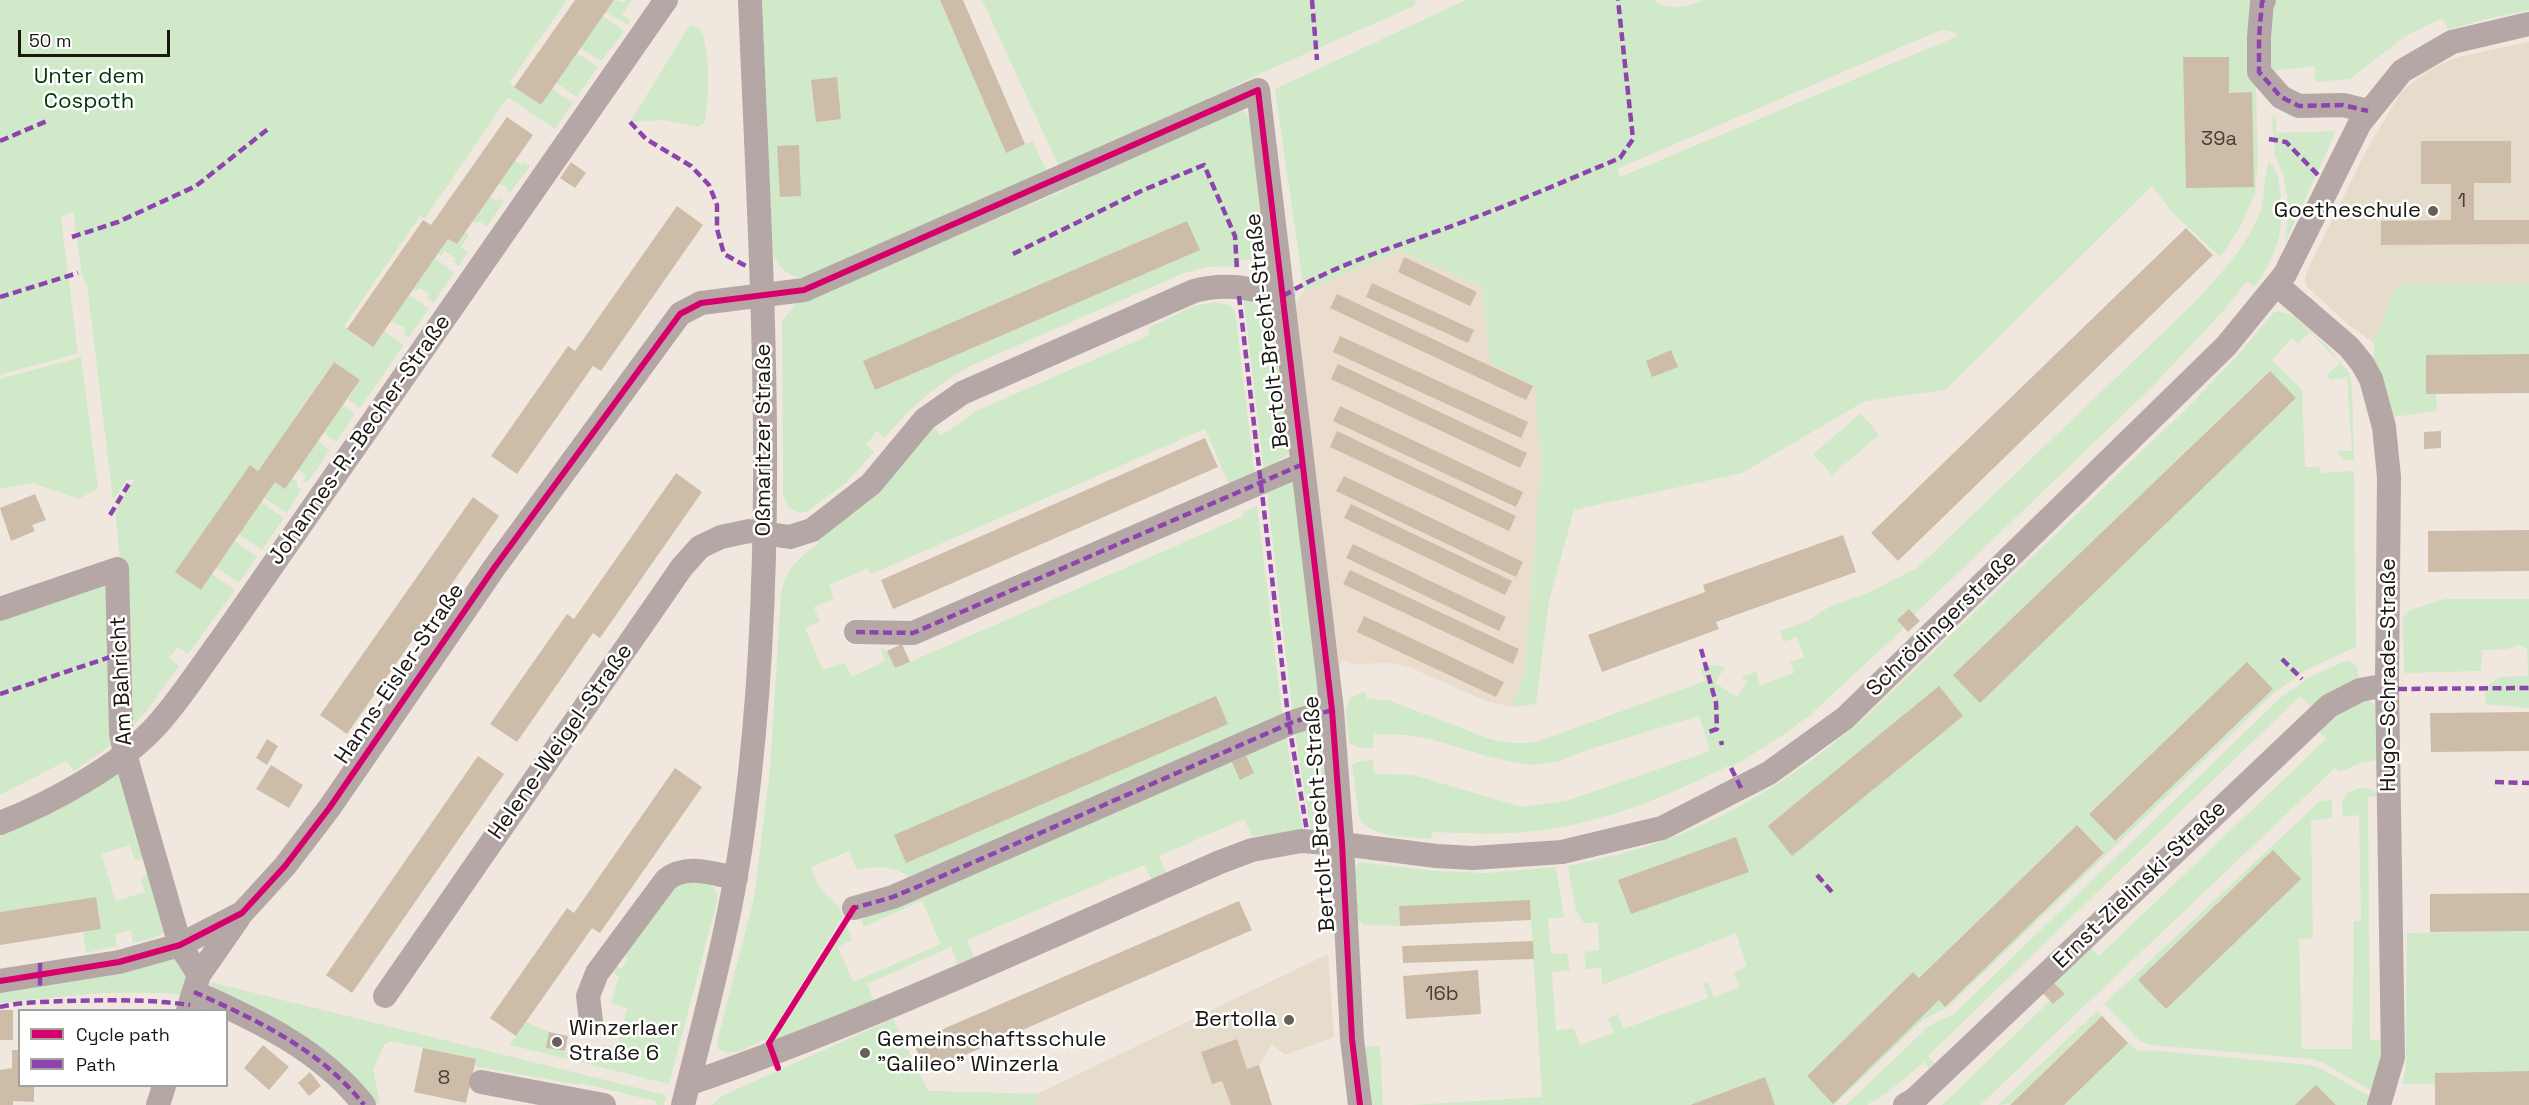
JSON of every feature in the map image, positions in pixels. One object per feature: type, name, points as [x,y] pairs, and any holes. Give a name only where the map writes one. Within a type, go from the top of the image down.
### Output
[{"type":"street","name":"Johannes-R.-Becher-Straße","points":[[0,823],[78,784],[124,754],[156,726],[220,641],[666,0]]},
{"type":"street","name":"Oßmaritzer Straße","points":[[686,1094],[728,926],[736,878],[754,731],[766,534],[762,295],[750,0]]},
{"type":"street","points":[[2264,0],[2259,37],[2259,72],[2281,97],[2299,106],[2343,105],[2368,111]]},
{"type":"street","name":"Schrödingerstraße","points":[[1342,844],[1436,856],[1473,858],[1562,852],[1662,828],[1769,773],[1845,718],[2226,346],[2285,274],[2368,111],[2402,71],[2452,42],[2529,24]]},
{"type":"street","name":"Bertolt-Brecht-Straße","points":[[762,295],[804,290],[1258,90],[1332,710],[1342,844],[1352,1039],[1360,1105]]},
{"type":"street","name":"Bertolt-Brecht-Straße","points":[[766,534],[790,537],[812,530],[871,484],[925,419],[962,393],[1194,291],[1215,285],[1238,286],[1283,296]]},
{"type":"street","name":"Hugo-Schrade-Straße","points":[[2277,285],[2349,347],[2371,379],[2384,427],[2389,477],[2387,685],[2393,1057],[2379,1105]]},
{"type":"street","name":"Hanns-Eisler-Straße","points":[[0,981],[118,962],[180,945],[242,913],[285,866],[330,807],[494,568],[680,314],[701,303],[762,295]]},
{"type":"street","name":"Bertolt-Brecht-Straße","points":[[856,632],[913,633],[1301,465]]},
{"type":"street","name":"Helene-Weigel-Straße","points":[[385,996],[692,554],[700,547],[721,537],[749,531],[766,534]]},
{"type":"street","name":"Am Bahricht","points":[[0,609],[117,569],[121,733],[124,754],[194,992]]},
{"type":"street","name":"Ernst-Zielinski-Straße","points":[[1905,1105],[1915,1099],[2016,1004],[2329,706],[2360,690],[2387,685]]},
{"type":"street","name":"Bertolt-Brecht-Straße","points":[[854,908],[893,897],[1293,722],[1332,710]]},
{"type":"street","name":"Bertolt-Brecht-Straße","points":[[686,1094],[773,1054],[887,1008],[1220,862],[1252,850],[1301,841],[1342,844]]},
{"type":"street","points":[[591,1021],[588,996],[597,973],[666,880],[674,874],[688,871],[736,878]]},
{"type":"street","points":[[242,913],[194,992],[263,1026],[313,1055],[346,1082],[364,1105]]},
{"type":"street","points":[[481,1082],[567,1101],[604,1105]]},
{"type":"street","points":[[158,1105],[164,1087]]},
{"type":"shaded area","name":"Goetheschule","points":[[2529,42],[2529,284],[2402,285],[2394,290],[2374,343],[2350,326],[2307,287],[2305,279],[2366,151],[2401,92],[2418,78],[2458,57]]},
{"type":"shaded area","points":[[1401,251],[1482,287],[1490,363],[1535,386],[1541,465],[1525,669],[1512,707],[1486,701],[1411,668],[1392,663],[1355,664],[1344,660],[1339,665],[1292,310],[1304,291]]},
{"type":"shaded area","points":[[1328,954],[1334,1037],[1285,1055],[1272,1044],[1259,1065],[1247,1069],[1237,1039],[1201,1052],[1212,1084],[1222,1081],[1231,1105],[712,1105],[722,1096],[893,1019],[928,1091],[1037,1094]]},
{"type":"green space","name":"Unter dem Cospoth","points":[[0,0],[567,0],[509,83],[540,105],[552,89],[573,103],[555,129],[508,97],[425,218],[420,216],[344,326],[372,347],[384,331],[404,345],[360,408],[348,399],[360,380],[333,362],[258,471],[250,465],[176,572],[201,590],[212,574],[235,590],[188,654],[177,647],[169,658],[179,666],[146,712],[128,731],[120,560],[115,510],[134,480],[127,480],[113,500],[87,284],[82,276],[73,211],[61,218],[78,353],[0,375]]},
{"type":"green space","points":[[614,0],[624,3],[626,0],[632,0],[622,15],[630,19],[628,25],[605,12]]},
{"type":"green space","points":[[762,0],[940,0],[1006,152],[1033,141],[1049,177],[805,279],[790,274],[779,265],[773,255]]},
{"type":"green space","points":[[982,0],[1416,1],[1414,6],[1257,75],[1061,171]]},
{"type":"green space","points":[[1466,0],[1654,0],[1666,6],[1678,7],[1704,0],[2259,0],[2254,8],[2258,163],[2255,194],[2238,231],[2220,257],[2171,211],[2152,186],[1945,390],[1865,401],[1742,473],[1574,510],[1549,601],[1536,704],[1512,707],[1525,669],[1541,465],[1535,387],[1490,363],[1482,287],[1401,251],[1304,291],[1275,89]],"holes":[[[1941,30],[1957,33],[1958,36],[1620,177],[1617,169]]]},
{"type":"green space","points":[[2272,0],[2529,0],[2529,10],[2448,30],[2442,18],[2404,37],[2350,79],[2315,82],[2315,66],[2273,71],[2262,48]]},
{"type":"green space","points":[[603,16],[622,29],[623,33],[601,61],[580,48]]},
{"type":"green space","points":[[690,25],[700,28],[706,49],[708,87],[705,122],[698,127],[664,120],[630,122]]},
{"type":"green space","points":[[577,53],[598,67],[577,97],[556,83]]},
{"type":"green space","points":[[1241,110],[1248,116],[1253,130],[1268,270],[1258,273],[1257,260],[1240,260],[1240,266],[1207,267],[1184,273],[972,365],[925,397],[885,438],[877,431],[866,445],[874,452],[846,483],[806,512],[798,513],[787,505],[783,494],[782,321],[797,303],[1065,190],[1217,112]],"holes":[[[1187,221],[1199,250],[875,390]]]},
{"type":"green space","points":[[2272,117],[2276,117],[2276,133],[2336,131],[2285,243],[2289,207],[2283,174],[2275,156]]},
{"type":"green space","points":[[515,161],[522,165],[524,162],[530,166],[510,193],[507,191],[508,187],[499,184]]},
{"type":"green space","points":[[2269,162],[2276,171],[2279,183],[2282,217],[2278,242],[2268,265],[2254,287],[2247,281],[2225,309],[2152,387],[1914,615],[1909,609],[1897,620],[1904,628],[1810,715],[1783,735],[1734,766],[1726,767],[1675,791],[1622,811],[1568,826],[1511,833],[1432,832],[1431,839],[1391,836],[1364,824],[1359,817],[1352,765],[1360,761],[1373,760],[1374,774],[1413,775],[1522,807],[1566,801],[1710,751],[1699,716],[1593,748],[1557,762],[1528,765],[1407,735],[1374,734],[1373,748],[1359,748],[1349,743],[1346,709],[1350,698],[1366,691],[1367,699],[1388,700],[1490,739],[1530,743],[1705,681],[1701,668],[1709,665],[1725,667],[1715,683],[1737,697],[1747,682],[1741,677],[1756,672],[1760,685],[1794,673],[1790,662],[1804,657],[1797,637],[1783,642],[1780,631],[1808,621],[1827,608],[1872,591],[1917,568],[2194,303],[2232,260],[2248,237],[2262,206]]},
{"type":"green space","points":[[490,196],[496,201],[499,198],[504,202],[487,226],[478,221],[476,223],[473,221]]},
{"type":"green space","points":[[464,232],[469,235],[461,247],[468,252],[459,266],[454,262],[456,259],[445,251],[441,256],[438,253],[448,239],[456,244]]},
{"type":"green space","points":[[435,258],[454,273],[433,303],[427,298],[430,294],[420,288],[416,291],[413,289]]},
{"type":"green space","points":[[2529,284],[2529,354],[2426,356],[2426,393],[2436,394],[2437,411],[2394,417],[2374,363],[2374,343],[2394,290],[2402,285]]},
{"type":"green space","points":[[409,295],[429,309],[409,337],[403,334],[406,329],[391,320]]},
{"type":"green space","points":[[1243,295],[1265,305],[1276,325],[1291,451],[1264,473]]},
{"type":"green space","points":[[1217,302],[1229,305],[1235,311],[1255,478],[1229,485],[1205,429],[871,574],[868,568],[829,585],[834,599],[814,607],[820,622],[805,628],[823,670],[845,663],[852,677],[885,661],[880,647],[887,651],[896,668],[1244,516],[1243,512],[1257,506],[1283,720],[909,877],[897,870],[884,867],[857,870],[849,851],[811,867],[820,888],[838,906],[843,916],[769,1037],[741,1051],[730,1053],[718,1049],[717,1042],[754,898],[770,770],[781,595],[789,572],[804,554],[818,544],[816,537],[932,425],[941,436],[976,411],[1150,335],[1148,328],[1194,306]]},
{"type":"green space","points":[[2278,311],[2295,317],[2327,346],[2349,373],[2352,386],[2354,461],[2344,460],[2337,451],[2352,451],[2347,377],[2330,380],[2327,374],[2340,363],[2310,332],[2298,344],[2292,338],[2272,360],[2302,390],[2305,467],[2319,467],[2321,473],[2354,471],[2356,647],[2308,669],[2275,692],[1948,1007],[1924,1019],[1834,1105],[1775,1105],[1765,1078],[1689,1105],[1411,1105],[1542,1097],[1530,901],[1399,906],[1400,926],[1363,925],[1355,917],[1351,871],[1359,862],[1436,871],[1487,873],[1556,867],[1564,917],[1548,919],[1551,954],[1567,953],[1570,970],[1552,972],[1556,1031],[1574,1028],[1580,1045],[1614,1033],[1608,1018],[1618,1014],[1623,1029],[1708,998],[1703,984],[1708,982],[1714,997],[1740,987],[1734,973],[1747,966],[1736,933],[1602,985],[1601,968],[1586,969],[1584,952],[1599,950],[1598,923],[1584,923],[1576,911],[1568,866],[1635,850],[1687,832],[1744,804],[1772,787],[1799,770],[1850,730],[2185,410],[2239,354],[2273,313]],"holes":[[[2269,371],[2296,398],[1979,702],[1954,675]],[[2247,663],[2114,840],[2089,813]],[[2077,825],[2104,853],[1946,1006],[1939,1000],[1833,1103],[1807,1076],[1913,972],[1919,978]]]},
{"type":"green space","points":[[81,357],[98,488],[79,499],[32,483],[0,489],[0,379]]},
{"type":"green space","points":[[343,405],[355,414],[336,442],[324,433]]},
{"type":"green space","points":[[1861,413],[1879,435],[1832,475],[1813,454]]},
{"type":"green space","points":[[318,441],[330,450],[307,483],[303,481],[306,475],[298,470]]},
{"type":"green space","points":[[292,478],[297,481],[297,486],[301,490],[287,513],[264,498],[275,482],[285,488]]},
{"type":"green space","points":[[1285,479],[1294,482],[1320,698],[1318,704],[1293,716],[1266,485]]},
{"type":"green space","points":[[261,502],[284,518],[262,550],[239,534]]},
{"type":"green space","points":[[235,541],[257,557],[239,583],[216,567]]},
{"type":"green space","points":[[106,565],[114,743],[74,771],[66,761],[0,795],[0,602]]},
{"type":"green space","points":[[2445,599],[2529,599],[2529,708],[2485,704],[2486,688],[2499,677],[2528,676],[2527,649],[2518,645],[2507,649],[2482,650],[2481,671],[2404,673],[2403,616],[2410,610]]},
{"type":"green space","points":[[2348,660],[2357,667],[2359,678],[2311,707],[2300,696],[1928,1056],[1938,1067],[1932,1072],[1924,1062],[1888,1092],[1867,1105],[1846,1105],[1929,1026],[1954,1014],[2280,698],[2312,676]]},
{"type":"green space","points":[[2364,699],[2376,707],[2378,713],[2379,721],[2375,722],[2376,760],[2360,763],[2340,772],[2335,768],[1980,1105],[1942,1105],[2050,1001],[2054,1004],[2064,994],[2053,982],[2088,945],[2099,956],[2326,739],[2316,728],[2334,711]]},
{"type":"green space","points":[[1323,724],[1329,821],[1323,827],[1311,831],[1294,728]]},
{"type":"green space","points":[[1285,732],[1303,831],[1252,836],[1244,819],[1159,856],[1166,873],[1152,881],[1145,865],[1122,874],[967,940],[974,957],[958,964],[951,947],[867,984],[874,1001],[774,1040],[846,923],[852,940],[838,947],[853,982],[941,944],[922,901],[863,927],[862,920],[865,916]]},
{"type":"green space","points":[[119,771],[145,857],[142,860],[134,859],[130,845],[101,854],[116,901],[145,892],[141,880],[146,874],[150,874],[171,930],[133,943],[131,930],[115,934],[117,946],[86,953],[83,932],[101,928],[96,897],[0,912],[0,836]]},
{"type":"green space","points":[[2359,788],[2369,788],[2382,796],[2368,797],[2370,1040],[2383,1040],[2375,1093],[2312,1059],[2151,1045],[2140,1041],[2104,1004],[2320,801],[2332,800],[2332,818],[2311,821],[2313,938],[2299,939],[2302,1049],[2352,1049],[2354,921],[2361,921],[2359,815],[2343,817],[2342,800],[2349,792]]},
{"type":"green space","points":[[707,881],[714,888],[718,898],[669,1084],[510,1045],[526,1022],[549,1032],[547,1048],[599,1059],[603,1044],[617,1048],[627,1008],[611,1003],[619,977],[608,967],[611,963],[621,969],[628,959],[619,952],[672,883]]},
{"type":"green space","points":[[2529,931],[2529,1071],[2435,1073],[2435,1084],[2403,1084],[2406,1064],[2407,933]]},
{"type":"green space","points":[[174,956],[191,970],[184,996],[166,993],[100,993],[0,1003],[0,992]]},
{"type":"green space","points":[[210,982],[666,1095],[664,1105],[581,1083],[580,1085],[474,1066],[475,1059],[391,1041],[384,1045],[373,1070],[380,1103],[371,1105],[214,991]]},
{"type":"green space","points":[[2097,1011],[2102,1016],[2010,1104],[1998,1105]]},
{"type":"green space","name":"Gemeinschaftsschule \"Galileo\" Winzerla","points":[[893,1019],[928,1091],[1037,1094],[1036,1105],[712,1105],[722,1096]]},
{"type":"green space","points":[[2128,1043],[2141,1051],[2310,1065],[2322,1069],[2373,1098],[2369,1105],[2064,1105]]},
{"type":"green space","points":[[1380,1046],[1383,1105],[1368,1105],[1363,1047]]},
{"type":"building","points":[[575,0],[614,0],[541,105],[514,87]]},
{"type":"building","points":[[940,0],[963,0],[1025,144],[1006,153]]},
{"type":"building","points":[[2183,57],[2229,57],[2229,93],[2252,92],[2254,187],[2186,188]]},
{"type":"building","points":[[837,77],[841,119],[816,122],[811,80]]},
{"type":"building","points":[[507,117],[533,135],[457,244],[448,239],[373,347],[347,329],[423,220],[431,225]]},
{"type":"building","points":[[2421,141],[2511,141],[2511,183],[2474,183],[2474,220],[2529,220],[2529,244],[2381,245],[2381,221],[2451,220],[2451,184],[2421,184]]},
{"type":"building","points":[[799,145],[801,196],[780,197],[777,146]]},
{"type":"building","points":[[571,162],[586,173],[575,188],[560,178]]},
{"type":"building","points":[[677,206],[703,225],[601,371],[593,366],[517,474],[491,456],[568,346],[575,351]]},
{"type":"building","points":[[1187,221],[1200,250],[875,390],[863,361]]},
{"type":"building","points":[[2186,228],[2213,255],[1898,561],[1871,533]]},
{"type":"building","points":[[1404,257],[1477,292],[1470,306],[1398,272]]},
{"type":"building","points":[[1372,283],[1474,330],[1468,343],[1366,297]]},
{"type":"building","points":[[1337,294],[1533,386],[1526,400],[1330,308]]},
{"type":"building","points":[[1340,336],[1528,422],[1521,438],[1333,352]]},
{"type":"building","points":[[1671,350],[1678,367],[1652,377],[1646,361]]},
{"type":"building","points":[[2529,354],[2529,393],[2426,394],[2426,355]]},
{"type":"building","points":[[334,362],[360,380],[285,489],[275,482],[201,590],[175,572],[250,465],[258,471]]},
{"type":"building","points":[[1338,364],[1527,453],[1520,468],[1331,379]]},
{"type":"building","points":[[2270,371],[2296,398],[1980,703],[1953,675]]},
{"type":"building","points":[[1340,406],[1523,492],[1516,507],[1333,421]]},
{"type":"building","points":[[1337,431],[1516,516],[1509,531],[1330,447]]},
{"type":"building","points":[[2441,431],[2441,448],[2424,449],[2424,432]]},
{"type":"building","points":[[1205,438],[1218,467],[893,609],[881,580]]},
{"type":"building","points":[[676,473],[702,492],[600,638],[593,633],[517,742],[490,724],[567,614],[574,619]]},
{"type":"building","points":[[1344,476],[1523,562],[1516,577],[1336,491]]},
{"type":"building","points":[[35,494],[46,520],[32,525],[35,531],[11,541],[0,508]]},
{"type":"building","points":[[473,497],[499,516],[347,734],[320,715]]},
{"type":"building","points":[[1351,504],[1512,581],[1505,595],[1344,518]]},
{"type":"building","points":[[2529,530],[2529,571],[2428,572],[2428,531]]},
{"type":"building","points":[[1843,535],[1856,572],[1716,622],[1719,629],[1602,672],[1588,635],[1705,592],[1703,585]]},
{"type":"building","points":[[1353,544],[1506,617],[1499,631],[1346,558]]},
{"type":"building","points":[[1350,570],[1519,649],[1513,664],[1343,584]]},
{"type":"building","points":[[1909,609],[1920,621],[1908,632],[1897,620]]},
{"type":"building","points":[[1364,616],[1504,682],[1496,697],[1357,632]]},
{"type":"building","points":[[902,644],[910,662],[895,668],[887,651]]},
{"type":"building","points":[[2247,662],[2273,689],[2115,841],[2089,814]]},
{"type":"building","points":[[1939,686],[1963,716],[1792,856],[1768,826]]},
{"type":"building","points":[[1216,696],[1228,724],[906,863],[894,835]]},
{"type":"building","points":[[2529,712],[2529,751],[2431,752],[2430,713]]},
{"type":"building","points":[[267,739],[278,746],[267,765],[256,758]]},
{"type":"building","points":[[478,756],[504,774],[352,993],[326,975]]},
{"type":"building","points":[[1246,756],[1254,773],[1240,780],[1232,762]]},
{"type":"building","points":[[271,765],[303,785],[289,808],[256,789]]},
{"type":"building","points":[[675,768],[702,787],[600,933],[592,928],[516,1036],[490,1018],[567,908],[574,913]]},
{"type":"building","points":[[2077,825],[2104,853],[1945,1007],[1939,1000],[1833,1104],[1807,1076],[1913,972],[1919,978]]},
{"type":"building","points":[[1736,837],[1749,872],[1631,914],[1618,880]]},
{"type":"building","points":[[2273,850],[2301,879],[2166,1009],[2138,980]]},
{"type":"building","points":[[2529,893],[2529,931],[2430,932],[2430,894]]},
{"type":"building","points":[[96,897],[101,929],[0,945],[0,912]]},
{"type":"building","points":[[1530,900],[1531,920],[1400,926],[1399,906]]},
{"type":"building","points":[[1239,901],[1252,930],[926,1072],[913,1042]]},
{"type":"building","points":[[1533,941],[1534,959],[1403,963],[1402,946]]},
{"type":"building","points":[[1478,970],[1481,1014],[1406,1019],[1403,976]]},
{"type":"building","points":[[2053,982],[2065,994],[2053,1004],[2042,992]]},
{"type":"building","points":[[0,1010],[13,1010],[13,1040],[0,1040]]},
{"type":"building","points":[[2102,1016],[2128,1043],[2064,1105],[2010,1105]]},
{"type":"building","name":"Winzerlaer Straße 6","points":[[549,1032],[568,1036],[565,1051],[546,1048]]},
{"type":"building","points":[[1237,1039],[1247,1069],[1259,1065],[1272,1105],[1231,1105],[1222,1081],[1212,1084],[1201,1052]]},
{"type":"building","points":[[263,1045],[289,1067],[269,1090],[244,1068]]},
{"type":"building","points":[[423,1048],[476,1059],[466,1103],[414,1092]]},
{"type":"building","points":[[12,1050],[18,1050],[18,1087],[34,1087],[34,1102],[13,1101],[13,1105],[0,1105],[0,1070],[12,1068]]},
{"type":"building","points":[[2529,1071],[2529,1105],[2435,1105],[2435,1073]]},
{"type":"building","points":[[310,1072],[321,1086],[309,1096],[298,1083]]},
{"type":"building","points":[[1765,1077],[1775,1105],[1690,1105]]},
{"type":"building","points":[[2316,1085],[2336,1105],[2295,1105]]},
{"type":"marked path","points":[[1312,0],[1317,60]]},
{"type":"marked path","points":[[1283,296],[1350,263],[1487,213],[1620,158],[1633,139],[1618,0]]},
{"type":"marked path","points":[[2264,0],[2259,37],[2259,72],[2281,97],[2299,106],[2343,105],[2368,111]]},
{"type":"marked path","points":[[0,141],[47,121]]},
{"type":"marked path","points":[[630,122],[646,139],[691,166],[709,185],[717,205],[717,229],[724,254],[746,266]]},
{"type":"marked path","points":[[72,237],[118,222],[196,186],[268,129]]},
{"type":"marked path","points":[[2269,139],[2286,142],[2318,175]]},
{"type":"marked path","points":[[1013,254],[1141,191],[1204,165],[1235,236],[1237,270]]},
{"type":"marked path","points":[[0,297],[78,273]]},
{"type":"marked path","points":[[1239,296],[1289,724],[1307,831]]},
{"type":"marked path","points":[[856,632],[913,633],[1301,465]]},
{"type":"marked path","points":[[110,515],[130,482]]},
{"type":"marked path","points":[[1701,649],[1716,703],[1717,729],[1708,732]]},
{"type":"marked path","points":[[0,694],[119,654]]},
{"type":"marked path","points":[[2282,659],[2302,679]]},
{"type":"marked path","points":[[2398,689],[2529,688]]},
{"type":"marked path","points":[[851,911],[924,884],[1293,722],[1332,710]]},
{"type":"marked path","points":[[1721,741],[1722,745]]},
{"type":"marked path","points":[[1731,768],[1741,788]]},
{"type":"marked path","points":[[2495,782],[2529,783]]},
{"type":"marked path","points":[[1817,875],[1832,892]]},
{"type":"marked path","points":[[40,963],[40,987]]},
{"type":"marked path","points":[[194,992],[287,1038],[328,1068],[364,1105]]},
{"type":"marked path","points":[[0,1007],[32,1002],[96,1000],[190,1005]]},
{"type":"cycle path","points":[[0,981],[119,962],[180,945],[242,913],[285,866],[330,807],[494,568],[680,314],[701,303],[804,290],[1258,90],[1332,710],[1342,844],[1352,1039],[1360,1105]]},
{"type":"cycle path","points":[[778,1068],[769,1043],[854,908]]},
{"type":"place","name":"Goetheschule","points":[[2433,211]]},
{"type":"place","name":"Bertolla","points":[[1289,1020]]},
{"type":"place","name":"Winzerlaer Straße 6","points":[[557,1042]]},
{"type":"place","name":"Gemeinschaftsschule \"Galileo\" Winzerla","points":[[865,1053]]}]
